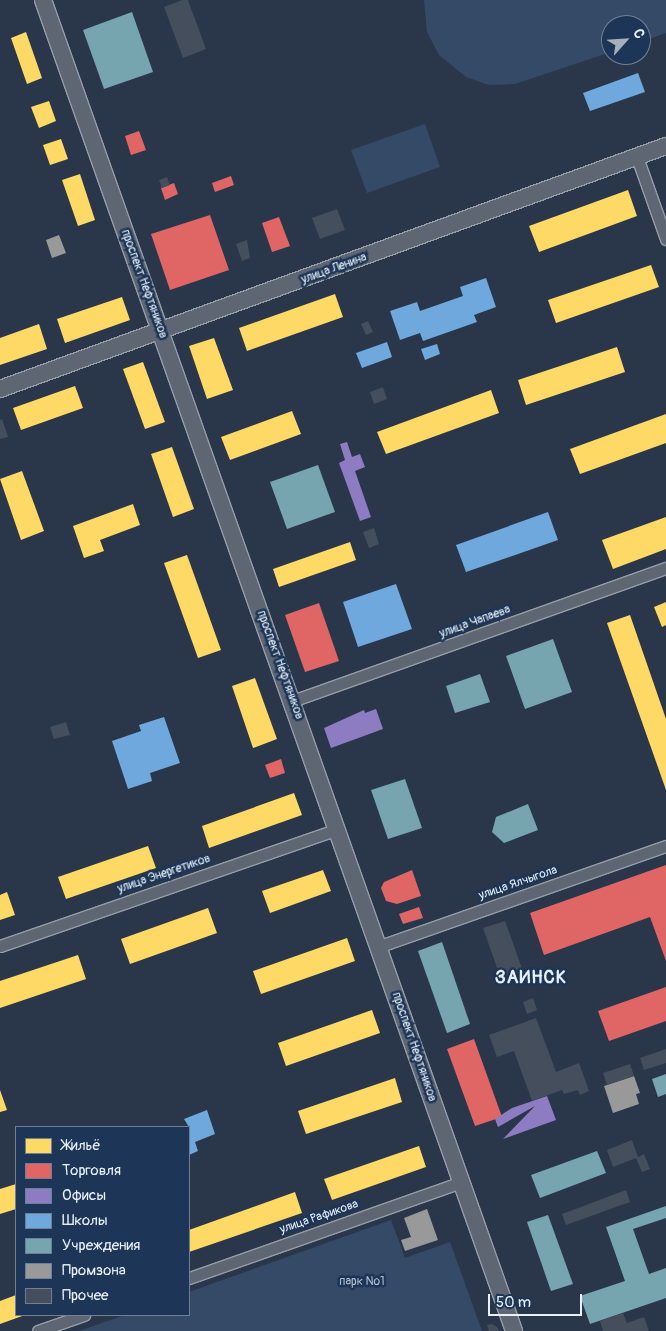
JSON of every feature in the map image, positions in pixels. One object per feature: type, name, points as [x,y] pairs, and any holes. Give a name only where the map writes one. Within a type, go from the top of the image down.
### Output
[{"type":"main road","name":"проспект Нефтяников","points":[[43,0],[380,946],[459,1183],[514,1331]]},
{"type":"main road","name":"улица Ленина","points":[[0,389],[161,332],[666,146]]},
{"type":"street","points":[[637,157],[666,239]]},
{"type":"street","name":"улица Чапаева","points":[[292,701],[666,568]]},
{"type":"street","name":"улица Энергетиков","points":[[0,946],[338,829]]},
{"type":"street","name":"улица Ялчыгола","points":[[380,946],[666,846]]},
{"type":"street","name":"улица Рафикова","points":[[190,1278],[459,1183]]},
{"type":"street","points":[[38,1331],[81,1316]]},
{"type":"green space","points":[[424,0],[666,0],[666,33],[651,38],[651,15],[601,15],[601,55],[515,84],[489,85],[466,77],[439,55],[427,32]]},
{"type":"green space","points":[[425,124],[440,167],[367,193],[351,150]]},
{"type":"green space","name":"парк №1","points":[[391,1220],[405,1258],[450,1242],[482,1331],[79,1331],[122,1316],[190,1316],[190,1292]]},
{"type":"building: Жильё","points":[[26,32],[42,78],[27,84],[11,38]]},
{"type":"building: Жильё","points":[[49,101],[56,121],[39,128],[31,107]]},
{"type":"building: Жильё","points":[[61,139],[68,159],[50,165],[43,145]]},
{"type":"building: Жильё","points":[[80,174],[95,220],[78,226],[62,180]]},
{"type":"building: Жильё","points":[[628,190],[637,216],[539,252],[529,226]]},
{"type":"building: Жильё","points":[[651,265],[659,287],[556,323],[548,300]]},
{"type":"building: Жильё","points":[[335,294],[343,317],[247,351],[239,328]]},
{"type":"building: Жильё","points":[[122,297],[130,320],[65,343],[57,319]]},
{"type":"building: Жильё","points":[[39,324],[47,349],[0,365],[0,338]]},
{"type":"building: Жильё","points":[[214,338],[233,390],[207,399],[189,346]]},
{"type":"building: Жильё","points":[[617,347],[625,372],[526,405],[518,380]]},
{"type":"building: Жильё","points":[[143,362],[165,422],[145,429],[123,369]]},
{"type":"building: Жильё","points":[[75,386],[83,408],[21,430],[13,408]]},
{"type":"building: Жильё","points":[[491,390],[499,413],[386,454],[377,432]]},
{"type":"building: Жильё","points":[[292,411],[301,434],[230,460],[221,437]]},
{"type":"building: Жильё","points":[[666,414],[666,443],[580,474],[570,449]]},
{"type":"building: Жильё","points":[[172,447],[194,509],[173,517],[151,454]]},
{"type":"building: Жильё","points":[[22,471],[44,531],[21,540],[0,479]]},
{"type":"building: Жильё","points":[[133,504],[140,525],[100,540],[104,551],[84,558],[73,526]]},
{"type":"building: Жильё","points":[[666,517],[666,549],[613,569],[602,540]]},
{"type":"building: Жильё","points":[[350,542],[356,560],[279,587],[273,569]]},
{"type":"building: Жильё","points":[[187,555],[221,650],[198,658],[164,563]]},
{"type":"building: Жильё","points":[[666,602],[666,625],[662,627],[654,607]]},
{"type":"building: Жильё","points":[[630,615],[666,719],[666,790],[607,623]]},
{"type":"building: Жильё","points":[[255,678],[277,739],[253,748],[232,686]]},
{"type":"building: Жильё","points":[[294,793],[302,815],[209,848],[202,826]]},
{"type":"building: Жильё","points":[[148,846],[156,868],[66,899],[58,877]]},
{"type":"building: Жильё","points":[[323,870],[331,891],[270,913],[262,891]]},
{"type":"building: Жильё","points":[[7,892],[15,915],[0,920],[0,895]]},
{"type":"building: Жильё","points":[[208,908],[217,933],[130,964],[121,939]]},
{"type":"building: Жильё","points":[[347,938],[355,961],[261,994],[253,971]]},
{"type":"building: Жильё","points":[[78,955],[86,979],[0,1008],[0,981]]},
{"type":"building: Жильё","points":[[372,1010],[380,1033],[286,1066],[278,1043]]},
{"type":"building: Жильё","points":[[395,1078],[402,1102],[306,1134],[298,1111]]},
{"type":"building: Жильё","points":[[0,1090],[7,1110],[0,1112]]},
{"type":"building: Жильё","points":[[419,1146],[426,1167],[332,1200],[324,1179]]},
{"type":"building: Жильё","points":[[15,1184],[15,1209],[0,1214],[0,1189]]},
{"type":"building: Жильё","points":[[295,1192],[302,1213],[190,1252],[190,1230]]},
{"type":"building: Жильё","points":[[15,1295],[15,1316],[22,1316],[0,1324],[0,1301]]},
{"type":"building: Торговля","points":[[139,131],[146,150],[131,155],[125,136]]},
{"type":"building: Торговля","points":[[231,176],[234,185],[215,192],[212,183]]},
{"type":"building: Торговля","points":[[174,183],[178,194],[165,200],[161,188]]},
{"type":"building: Торговля","points":[[210,215],[229,270],[170,290],[151,234]]},
{"type":"building: Торговля","points":[[279,217],[290,246],[272,252],[262,223]]},
{"type":"building: Торговля","points":[[319,603],[339,661],[305,672],[285,615]]},
{"type":"building: Торговля","points":[[281,759],[285,773],[270,778],[265,765]]},
{"type":"building: Торговля","points":[[666,865],[666,961],[650,917],[544,955],[530,913]]},
{"type":"building: Торговля","points":[[412,870],[421,896],[397,904],[386,901],[381,888],[384,882]]},
{"type":"building: Торговля","points":[[419,907],[423,918],[403,924],[399,914]]},
{"type":"building: Торговля","points":[[666,987],[666,1021],[609,1041],[598,1011]]},
{"type":"building: Торговля","points":[[474,1039],[502,1117],[475,1126],[447,1049]]},
{"type":"building: Офисы","points":[[347,442],[352,457],[360,454],[365,467],[355,471],[371,517],[360,521],[339,463],[345,460],[340,444]]},
{"type":"building: Офисы","points":[[376,709],[383,729],[331,748],[324,728],[364,710],[365,713]]},
{"type":"building: Офисы","points":[[547,1096],[556,1120],[503,1139],[535,1106],[498,1127],[495,1119],[512,1108]]},
{"type":"building: Школы","points":[[638,73],[645,92],[590,111],[583,93]]},
{"type":"building: Школы","points":[[486,278],[496,307],[474,315],[477,322],[423,341],[420,333],[400,340],[390,311],[417,302],[420,311],[463,296],[460,287]]},
{"type":"building: Школы","points":[[387,342],[392,357],[362,368],[356,353]]},
{"type":"building: Школы","points":[[437,344],[440,354],[425,360],[421,349]]},
{"type":"building: Школы","points":[[548,512],[558,540],[466,572],[456,545]]},
{"type":"building: Школы","points":[[396,584],[412,629],[358,647],[343,602]]},
{"type":"building: Школы","points":[[164,717],[180,763],[150,773],[152,781],[128,789],[112,741],[141,731],[139,725]]},
{"type":"building: Школы","points":[[207,1110],[215,1134],[195,1142],[198,1151],[190,1155],[190,1126],[184,1119]]},
{"type":"building: Учреждения","points":[[132,12],[153,72],[104,89],[83,30]]},
{"type":"building: Учреждения","points":[[318,465],[335,512],[287,529],[270,482]]},
{"type":"building: Учреждения","points":[[553,639],[572,692],[525,709],[506,656]]},
{"type":"building: Учреждения","points":[[480,674],[490,702],[455,713],[446,686]]},
{"type":"building: Учреждения","points":[[405,779],[422,828],[388,839],[371,790]]},
{"type":"building: Учреждения","points":[[528,804],[538,830],[504,843],[492,832],[496,817]]},
{"type":"building: Учреждения","points":[[442,942],[470,1024],[447,1033],[418,951]]},
{"type":"building: Учреждения","points":[[666,1074],[666,1094],[658,1097],[652,1079]]},
{"type":"building: Учреждения","points":[[597,1151],[606,1173],[540,1198],[531,1175]]},
{"type":"building: Учреждения","points":[[666,1206],[666,1218],[633,1229],[649,1274],[666,1268],[666,1298],[590,1324],[580,1296],[625,1281],[606,1227]]},
{"type":"building: Учреждения","points":[[548,1215],[573,1284],[551,1291],[527,1222]]},
{"type":"building: Промзона","points":[[59,235],[66,253],[52,258],[46,240]]},
{"type":"building: Промзона","points":[[634,1076],[640,1093],[636,1094],[639,1104],[613,1113],[604,1086]]},
{"type":"building: Промзона","points":[[427,1209],[438,1240],[405,1251],[401,1240],[411,1237],[404,1218]]},
{"type":"building: Прочее","points":[[182,0],[188,0],[206,49],[183,58],[164,7]]},
{"type":"building: Прочее","points":[[167,177],[170,185],[162,188],[159,180]]},
{"type":"building: Прочее","points":[[337,209],[345,230],[320,239],[312,218]]},
{"type":"building: Прочее","points":[[247,240],[250,258],[242,261],[236,244]]},
{"type":"building: Прочее","points":[[368,321],[373,332],[366,335],[361,324]]},
{"type":"building: Прочее","points":[[383,387],[387,399],[374,404],[370,392]]},
{"type":"building: Прочее","points":[[2,419],[8,437],[0,439],[0,420]]},
{"type":"building: Прочее","points":[[374,528],[379,544],[369,548],[363,532]]},
{"type":"building: Прочее","points":[[66,722],[70,735],[54,739],[50,727]]},
{"type":"building: Прочее","points":[[505,921],[524,974],[502,982],[483,928]]},
{"type":"building: Прочее","points":[[533,998],[537,1010],[527,1014],[523,1002]]},
{"type":"building: Прочее","points":[[536,1018],[556,1072],[579,1063],[589,1091],[580,1095],[578,1090],[564,1094],[562,1090],[532,1101],[514,1051],[497,1057],[489,1035]]},
{"type":"building: Прочее","points":[[666,1049],[666,1063],[644,1070],[640,1058]]},
{"type":"building: Прочее","points":[[630,1064],[634,1076],[607,1085],[603,1073]]},
{"type":"building: Прочее","points":[[632,1140],[638,1157],[644,1154],[650,1169],[642,1172],[636,1158],[613,1167],[607,1150]]},
{"type":"building: Прочее","points":[[626,1190],[630,1202],[566,1225],[562,1214]]},
{"type":"building: Прочее","points":[[623,1313],[627,1323],[644,1317],[649,1331],[603,1331],[600,1321]]},
{"type":"building: Прочее","points":[[492,1324],[499,1331],[489,1331],[487,1325]]},
{"type":"district","name":"ЗАИНСК","points":[[531,978]]}]
